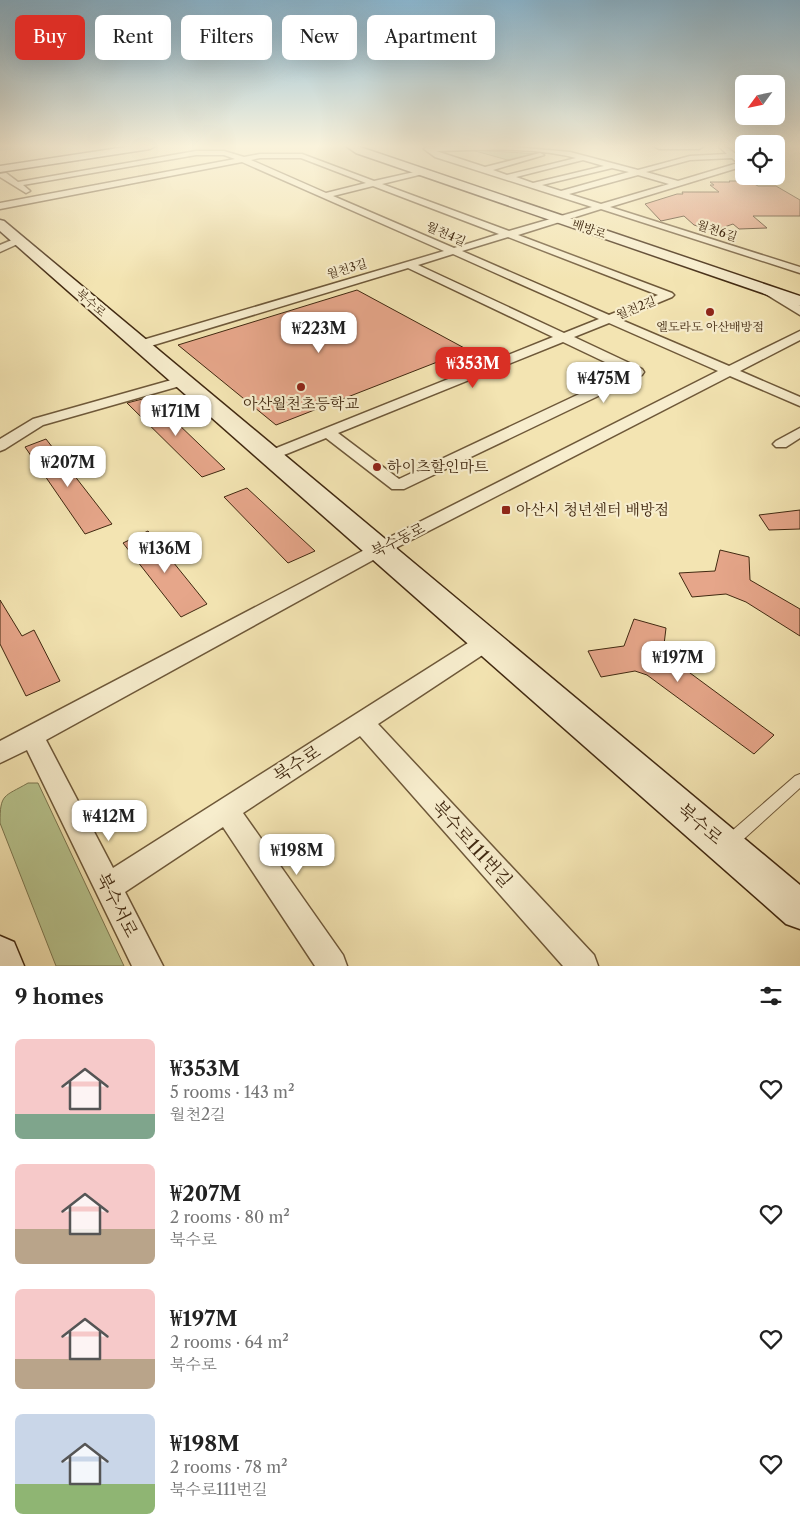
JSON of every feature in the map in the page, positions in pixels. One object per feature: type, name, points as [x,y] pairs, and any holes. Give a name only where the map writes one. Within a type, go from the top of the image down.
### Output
[{"type":"street","points":[[26,191],[37,199]]},
{"type":"street","points":[[0,206],[78,191]]},
{"type":"street","name":"월천4길","points":[[317,191],[728,371]]},
{"type":"street","points":[[326,195],[342,191]]},
{"type":"street","name":"월천2길","points":[[269,456],[668,295],[395,191]]},
{"type":"street","name":"배방로","points":[[479,191],[800,294]]},
{"type":"street","name":"배방로","points":[[486,191],[800,301]]},
{"type":"street","name":"월천6길","points":[[551,191],[800,270]]},
{"type":"street","points":[[560,194],[571,191]]},
{"type":"street","points":[[565,219],[656,191]]},
{"type":"street","name":"월천3길","points":[[140,345],[565,219]]},
{"type":"street","name":"북수로","points":[[0,224],[800,910]]},
{"type":"street","points":[[0,249],[19,240]]},
{"type":"street","points":[[328,432],[398,486],[637,372],[410,265]]},
{"type":"street","points":[[762,288],[782,298],[800,312]]},
{"type":"street","name":"북수동로","points":[[0,753],[378,550],[799,335]]},
{"type":"street","points":[[728,371],[800,402]]},
{"type":"street","points":[[0,446],[38,422],[182,381]]},
{"type":"street","points":[[781,444],[800,432]]},
{"type":"street","name":"북수로","points":[[108,887],[486,642]]},
{"type":"street","name":"북수로111번길","points":[[362,722],[583,966]]},
{"type":"street","name":"북수서로","points":[[32,736],[148,966]]},
{"type":"street","points":[[226,810],[332,966]]},
{"type":"street","points":[[0,956],[3,966]]},
{"type":"lane","points":[[725,846],[800,780]]},
{"type":"green space","points":[[28,783],[38,783],[124,966],[56,966],[0,823],[1,806],[5,797]]},
{"type":"building","points":[[785,191],[800,200],[800,216],[753,216],[767,228],[739,229],[733,224],[713,231],[694,225],[684,216],[661,221],[645,204],[677,194],[683,194],[682,192]]},
{"type":"building","name":"아산월천초등학교","points":[[357,290],[468,350],[276,425],[178,345]]},
{"type":"building","points":[[150,397],[225,469],[202,477],[127,403]]},
{"type":"building","points":[[46,439],[112,524],[85,534],[25,447]]},
{"type":"building","points":[[247,488],[315,551],[288,563],[224,497]]},
{"type":"building","points":[[800,510],[800,529],[769,530],[759,515]]},
{"type":"building","points":[[148,531],[207,604],[181,617],[123,543]]},
{"type":"building","points":[[720,550],[749,557],[750,580],[800,609],[800,636],[746,602],[726,594],[692,597],[679,573],[715,571]]},
{"type":"building","points":[[0,600],[22,636],[34,630],[60,681],[26,696],[0,644]]},
{"type":"building","points":[[634,619],[666,628],[663,653],[774,735],[754,754],[647,675],[635,671],[601,677],[588,651],[624,646]]},
{"type":"place","name":"엘도라도 아산배방점","points":[[710,312]]},
{"type":"place","name":"아산월천초등학교","points":[[301,387]]},
{"type":"place","name":"하이츠할인마트","points":[[377,467]]},
{"type":"place","name":"아산시 청년센터 배방점","points":[[506,510]]}]
